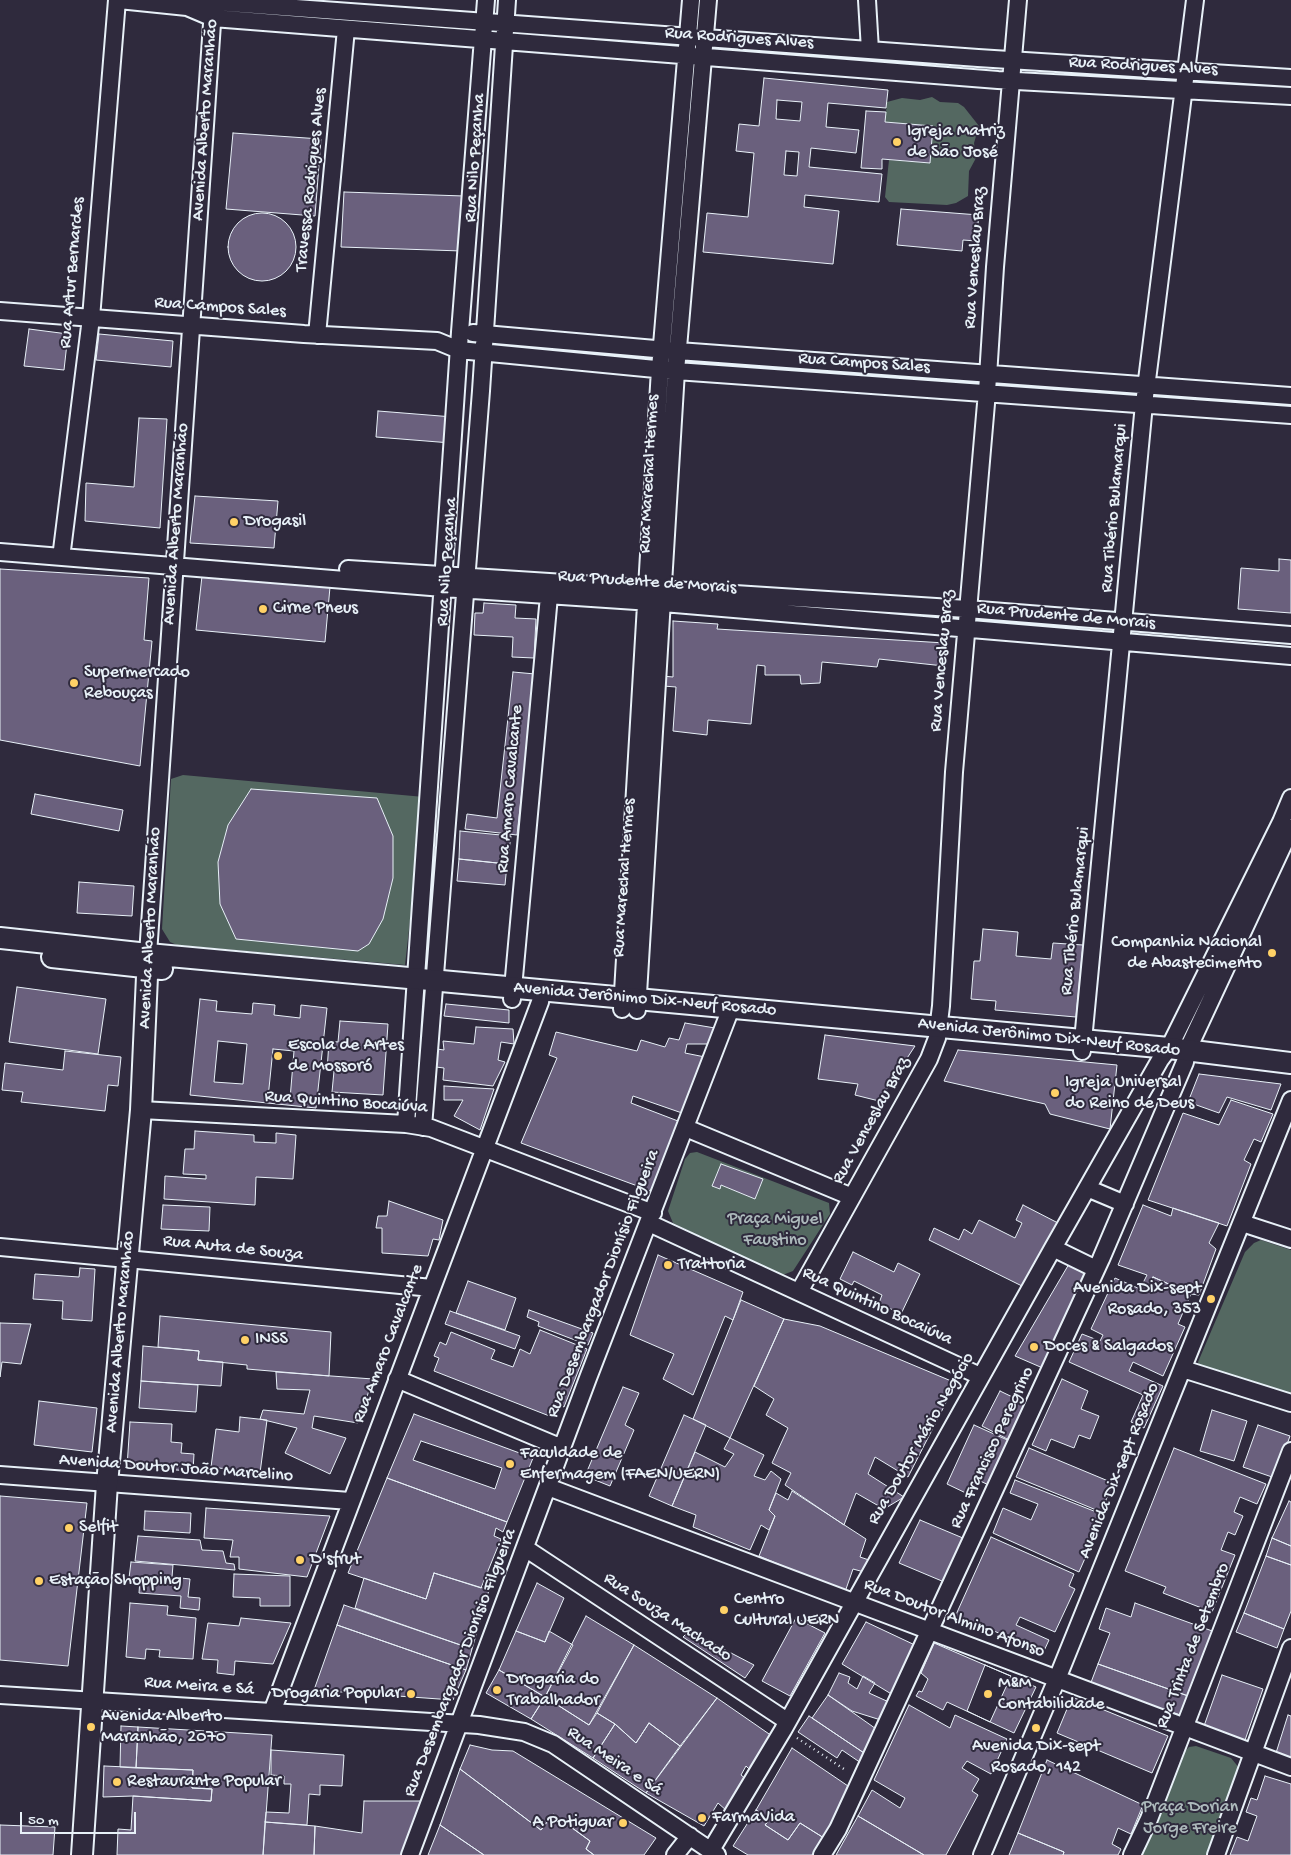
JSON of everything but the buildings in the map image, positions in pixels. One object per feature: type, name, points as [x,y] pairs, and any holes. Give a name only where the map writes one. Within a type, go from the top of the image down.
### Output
[{"type":"main road","name":"Avenida Jerônimo Dix-Neuf Rosado","points":[[0,938],[148,961],[1175,1055],[1291,1063]]},
{"type":"main road","points":[[0,951],[148,961]]},
{"type":"main road","name":"Avenida Alberto Maranhão","points":[[82,1855],[107,1484],[141,1110],[148,961]]},
{"type":"main road","name":"Avenida Jerônimo Dix-Neuf Rosado","points":[[1175,1055],[1291,1073]]},
{"type":"street","name":"Rua Rodrigues Alves","points":[[118,0],[187,7],[381,7],[484,22],[1291,78]]},
{"type":"street","name":"Rua Artur Bernardes","points":[[62,550],[91,318],[118,0]]},
{"type":"street","name":"Rua Nilo Peçanha","points":[[423,1126],[425,986],[443,582],[486,0]]},
{"type":"street","name":"Rua Nilo Peçanha","points":[[406,1124],[425,986],[466,584],[507,0]]},
{"type":"street","name":"Rua Marechal Hermes","points":[[670,350],[686,55],[691,0]]},
{"type":"street","name":"Rua Marechal Hermes","points":[[630,1004],[646,595],[670,350],[704,57],[708,0]]},
{"type":"street","points":[[866,0],[870,50]]},
{"type":"street","name":"Rua Venceslau Braz","points":[[799,1292],[930,1059],[938,1032],[954,772],[1018,0]]},
{"type":"street","name":"Rua Tibério Bulamarqui","points":[[1082,1046],[1144,404],[1195,0]]},
{"type":"street","name":"Rua Rodrigues Alves","points":[[213,7],[346,29],[1011,80],[1291,96]]},
{"type":"street","name":"Avenida Alberto Maranhão","points":[[148,961],[213,7]]},
{"type":"street","name":"Travessa Rodrigues Alves","points":[[317,335],[346,29]]},
{"type":"street","name":"Rua Campos Sales","points":[[0,311],[317,335],[437,341],[459,350],[668,370],[1291,415]]},
{"type":"street","name":"Rua Campos Sales","points":[[437,341],[460,332],[670,350],[1291,396]]},
{"type":"street","name":"Rua Marechal Hermes","points":[[630,1004],[663,596],[668,370]]},
{"type":"street","name":"Rua Prudente de Morais","points":[[0,545],[466,584],[663,596],[967,609],[1291,634]]},
{"type":"street","name":"Rua Prudente de Morais","points":[[0,552],[174,561]]},
{"type":"street","name":"Rua Amaro Cavalcante","points":[[512,994],[550,589]]},
{"type":"street","name":"Rua Prudente de Morais","points":[[663,596],[966,629],[1291,656]]},
{"type":"street","points":[[1175,1055],[1289,807]]},
{"type":"street","points":[[1175,1055],[1291,828]]},
{"type":"street","name":"Rua Amaro Cavalcante","points":[[272,1712],[541,996]]},
{"type":"street","name":"Rua Desembargador Dionísio Filgueira","points":[[410,1855],[562,1448],[730,1013]]},
{"type":"street","name":"Rua Doutor Mário Negócio","points":[[714,1852],[852,1602],[1087,1188],[1175,1055]]},
{"type":"street","name":"Rua Francisco Peregrino","points":[[822,1855],[838,1829],[861,1780],[1096,1270],[1125,1204],[1175,1055]]},
{"type":"street","name":"Avenida Dix-sept Rosado","points":[[982,1855],[1056,1680],[1291,1100]]},
{"type":"street","name":"Rua Quintino Bocaiúva","points":[[141,1110],[423,1126],[485,1148],[651,1218],[799,1292],[980,1376]]},
{"type":"street","points":[[686,1128],[852,1197]]},
{"type":"street","points":[[1087,1188],[1125,1204]]},
{"type":"street","points":[[1242,1223],[1291,1239]]},
{"type":"street","name":"Rua Auta de Souza","points":[[0,1247],[432,1288]]},
{"type":"street","points":[[1053,1248],[1096,1270]]},
{"type":"street","points":[[1183,1369],[1291,1403]]},
{"type":"street","points":[[397,1379],[562,1448]]},
{"type":"street","name":"Rua Trinta de Setembro","points":[[1132,1855],[1149,1819],[1291,1451]]},
{"type":"street","name":"Avenida Doutor João Marcelino","points":[[0,1475],[350,1501]]},
{"type":"street","name":"Rua Doutor Almino Afonso","points":[[548,1487],[1291,1767]]},
{"type":"street","name":"Rua Souza Machado","points":[[525,1548],[785,1725]]},
{"type":"street","points":[[1216,1855],[1291,1648]]},
{"type":"street","name":"Rua Meira e Sá","points":[[0,1695],[459,1724],[524,1732],[553,1744],[714,1852]]},
{"type":"street","points":[[676,1855],[690,1836]]},
{"type":"path","points":[[785,1725],[861,1780]]},
{"type":"green space","points":[[932,97],[940,102],[958,103],[964,107],[979,126],[974,143],[976,158],[969,171],[968,196],[956,203],[947,205],[889,202],[885,197],[889,160],[930,163],[933,126],[885,122],[887,102],[902,98],[920,100]]},
{"type":"green space","points":[[183,775],[424,797],[405,965],[177,945],[170,942],[162,929],[171,779]]},
{"type":"green space","name":"Praça Miguel Faustino","points":[[697,1152],[829,1203],[830,1214],[793,1271],[780,1276],[673,1223],[668,1211],[685,1159],[690,1153]],"holes":[[[721,1164],[763,1180],[755,1199],[721,1185],[719,1189],[713,1186]]]},
{"type":"green space","points":[[1261,1240],[1291,1250],[1291,1395],[1200,1368],[1198,1362],[1245,1252],[1254,1243]]},
{"type":"green space","name":"Praça Dorian Jorge Freire","points":[[1196,1746],[1231,1758],[1240,1769],[1209,1855],[1138,1855],[1154,1824],[1184,1752],[1189,1747]]},
{"type":"place","name":"Igreja Matriz de São José","points":[[897,142]]},
{"type":"place","name":"Drogasil","points":[[234,522]]},
{"type":"place","name":"Cirne Pneus","points":[[263,609]]},
{"type":"place","name":"Supermercado Rebouças","points":[[74,683]]},
{"type":"place","name":"Companhia Nacional de Abastecimento","points":[[1272,953]]},
{"type":"place","name":"Escola de Artes de Mossoró","points":[[278,1056]]},
{"type":"place","name":"Igreja Universal do Reino de Deus","points":[[1055,1093]]},
{"type":"place","name":"Trattoria","points":[[668,1265]]},
{"type":"place","name":"Avenida Dix-sept Rosado, 353","points":[[1211,1299]]},
{"type":"place","name":"INSS","points":[[245,1340]]},
{"type":"place","name":"Doces & Salgados","points":[[1034,1347]]},
{"type":"place","name":"Faculdade de Enfermagem (FAEN/UERN)","points":[[510,1464]]},
{"type":"place","name":"Selfit","points":[[69,1528]]},
{"type":"place","name":"D'sfrut","points":[[300,1560]]},
{"type":"place","name":"Estação Shopping","points":[[39,1581]]},
{"type":"place","name":"Centro Cultural UERN","points":[[724,1610]]},
{"type":"place","name":"Drogaria do Trabalhador","points":[[497,1690]]},
{"type":"place","name":"Drogaria Popular","points":[[411,1694]]},
{"type":"place","name":"M&M Contabilidade","points":[[988,1694]]},
{"type":"place","name":"Avenida Alberto Maranhão, 2070","points":[[91,1727]]},
{"type":"place","name":"Avenida Dix-sept Rosado, 142","points":[[1036,1728]]},
{"type":"place","name":"Restaurante Popular","points":[[117,1782]]},
{"type":"place","name":"FarmaVida","points":[[702,1818]]},
{"type":"place","name":"A Potiguar","points":[[623,1823]]}]
